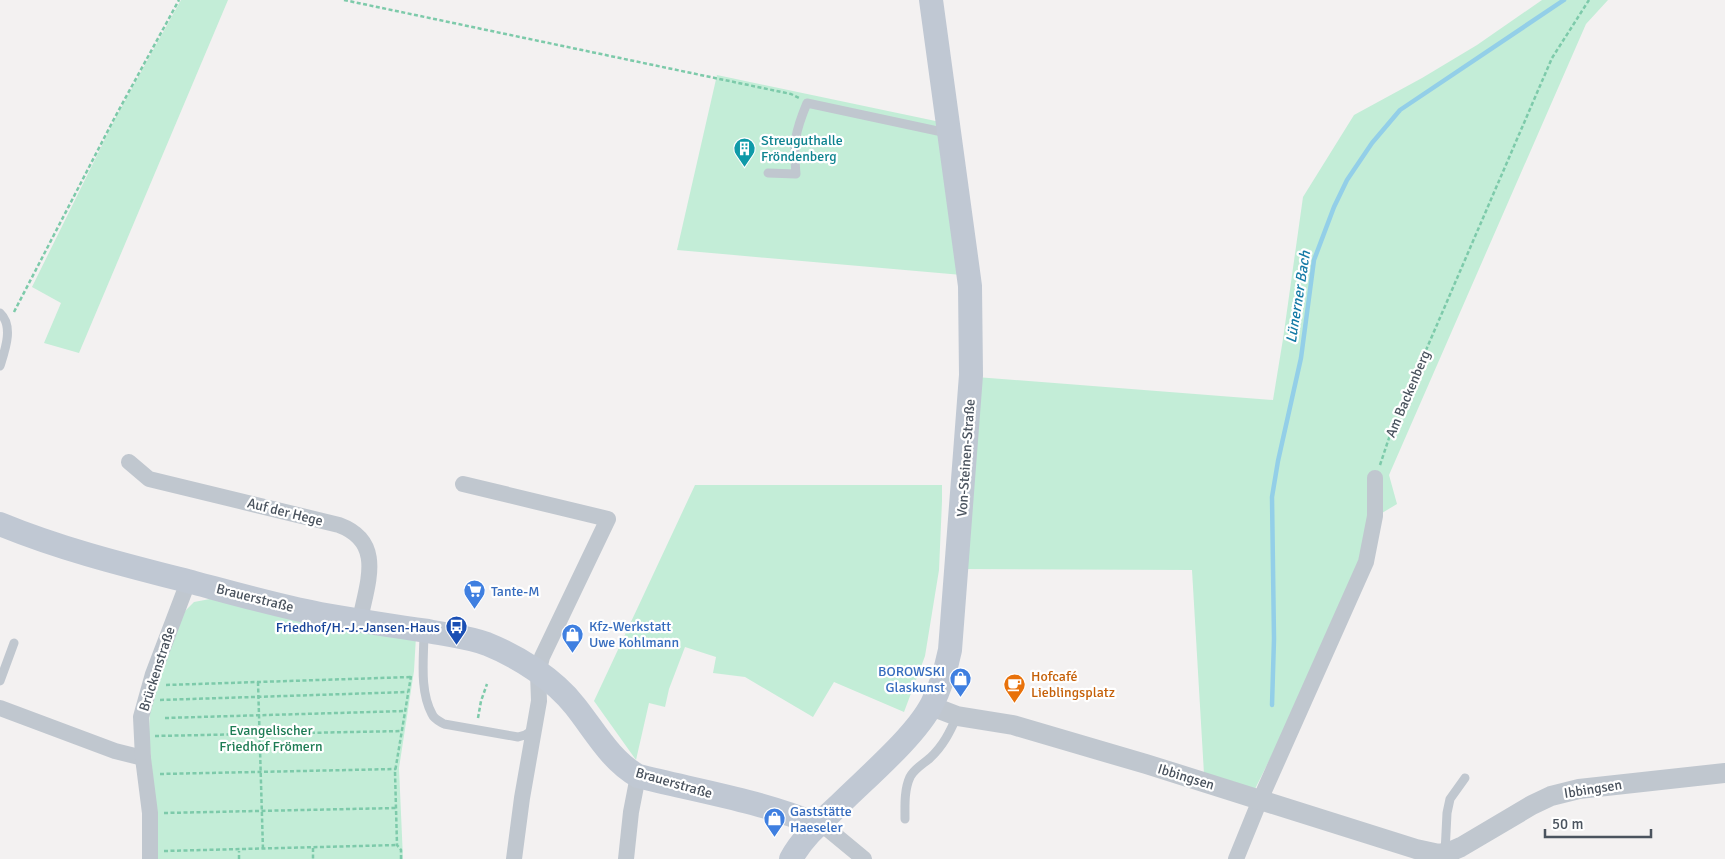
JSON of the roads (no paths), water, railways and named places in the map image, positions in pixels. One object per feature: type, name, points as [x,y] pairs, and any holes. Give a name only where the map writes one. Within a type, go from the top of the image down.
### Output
[{"type":"main road","name":"Von-Steinen-Straße","points":[[791,859],[804,840],[818,825],[898,747],[931,706],[943,677],[950,650],[972,376],[970,286],[932,0]]},
{"type":"main road","name":"Brauerstraße","points":[[0,524],[72,550],[116,563],[296,609],[458,636],[486,644],[513,656],[562,692],[576,707],[604,746],[621,764],[638,776],[768,808],[818,825]]},
{"type":"street","name":"Auf der Hege","points":[[129,462],[149,479],[350,529],[364,542],[370,560],[370,571],[360,620]]},
{"type":"street","points":[[1236,859],[1260,800],[1366,562],[1375,516],[1375,478]]},
{"type":"street","points":[[463,484],[608,520],[546,649],[538,673],[538,701],[514,859]]},
{"type":"street","name":"Brückenstraße","points":[[155,855],[143,758],[141,717],[147,693],[188,582]]},
{"type":"street","name":"Ibbingsen","points":[[931,706],[957,716],[1013,725],[1260,800],[1416,850],[1440,855],[1461,847],[1532,805],[1551,796],[1578,789],[1725,774]]},
{"type":"street","points":[[0,708],[115,751],[143,758]]},
{"type":"street","points":[[626,859],[631,812],[638,776]]},
{"type":"street","points":[[818,825],[829,830],[864,859]]},
{"type":"lane","points":[[768,173],[796,174],[793,147],[798,124],[807,103],[950,134]]},
{"type":"lane","points":[[0,312],[7,324],[7,344],[0,366]]},
{"type":"lane","points":[[424,631],[425,691],[432,715],[444,724],[518,737],[534,730]]},
{"type":"lane","points":[[0,681],[14,643]]},
{"type":"lane","points":[[905,819],[908,782],[912,774],[941,746],[950,733],[957,716]]},
{"type":"lane","points":[[1440,855],[1450,800],[1465,778]]},
{"type":"waterway","name":"Lünerner Bach","points":[[1272,705],[1274,639],[1272,497],[1301,358],[1314,260],[1334,207],[1347,180],[1372,143],[1400,110],[1564,0]]},
{"type":"place","name":"Streuguthalle Fröndenberg","points":[[745,167]]},
{"type":"place","name":"Tante-M","points":[[475,610]]},
{"type":"place","name":"Friedhof/H.-J.-Jansen-Haus","points":[[456,646]]},
{"type":"place","name":"Kfz-Werkstatt Uwe Kohlmann","points":[[573,653]]},
{"type":"place","name":"BOROWSKI Glaskunst","points":[[961,698]]},
{"type":"place","name":"Hofcafé Lieblingsplatz","points":[[1015,703]]},
{"type":"place","name":"Gaststätte Haeseler","points":[[774,838]]},
{"type":"park label","name":"Evangelischer Friedhof Frömern","points":[[271,738]]}]
